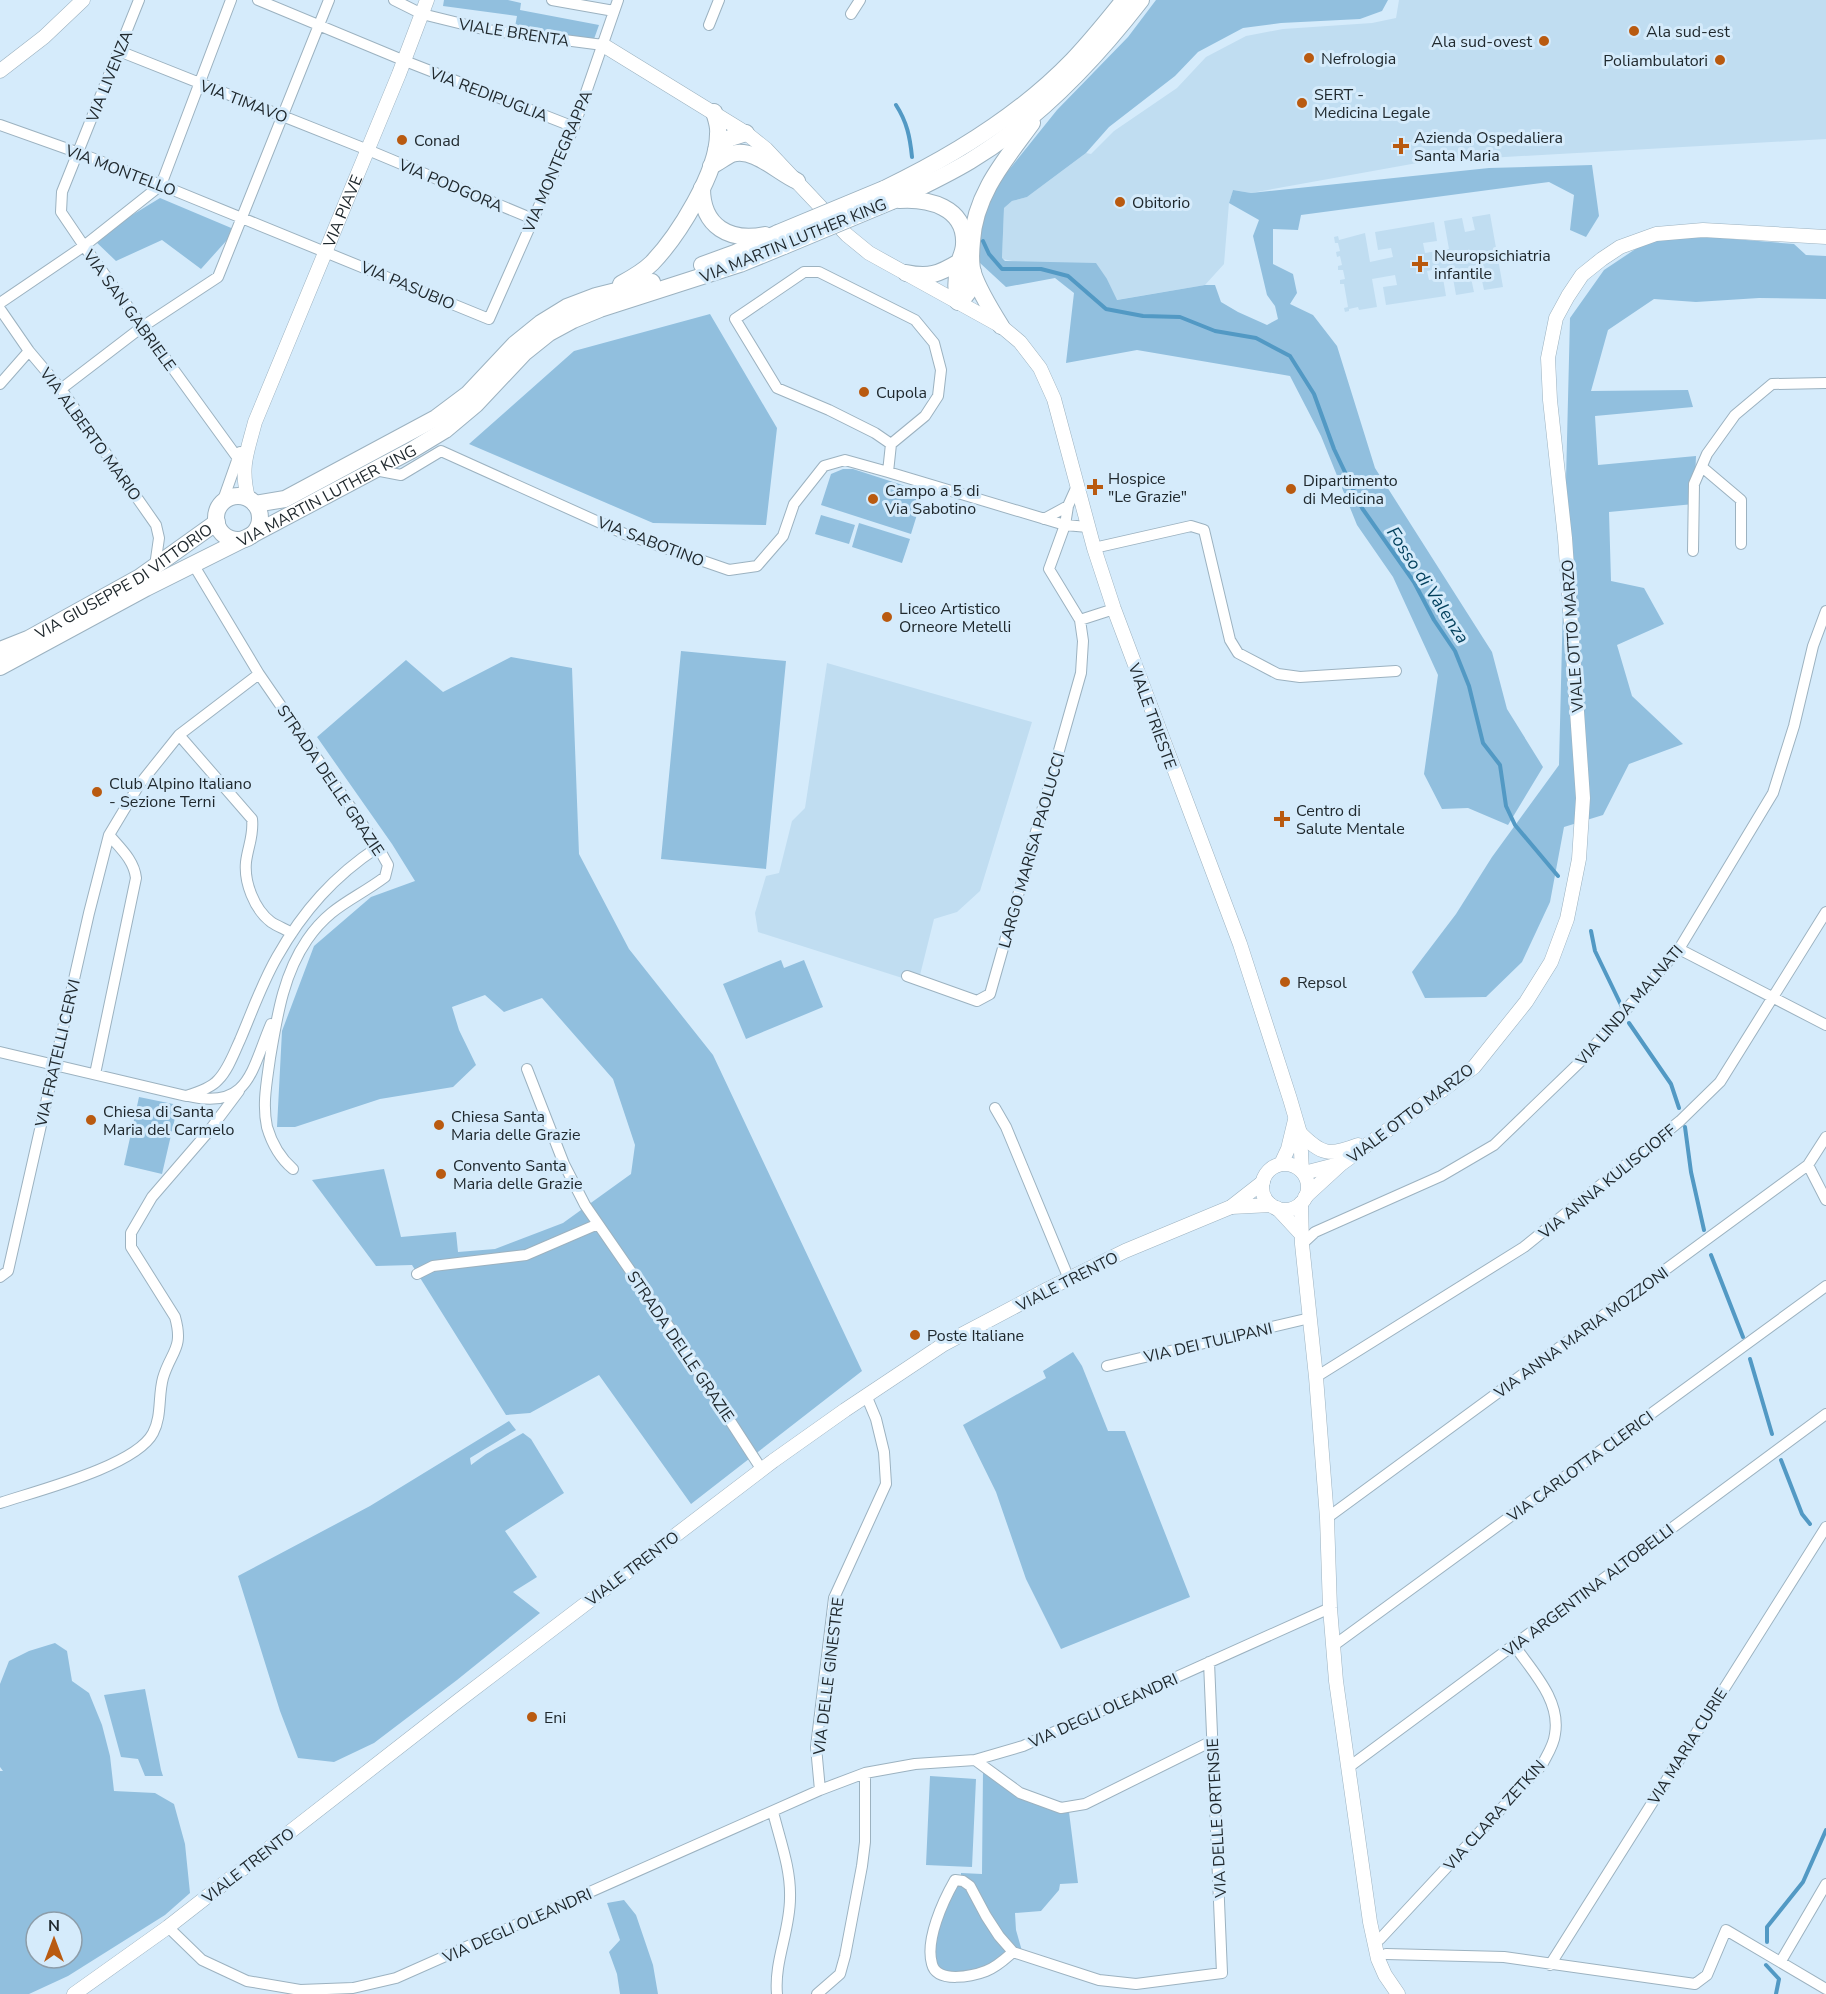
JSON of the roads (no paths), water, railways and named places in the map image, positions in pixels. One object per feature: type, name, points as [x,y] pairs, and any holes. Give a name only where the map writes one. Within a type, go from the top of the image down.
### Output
[{"type":"main road","name":"VIA MARTIN LUTHER KING","points":[[888,195],[999,123],[1037,93],[1073,61],[1124,0]]},
{"type":"main road","name":"VIA MARTIN LUTHER KING","points":[[251,501],[270,503],[285,499],[436,418],[468,394],[515,344],[541,323],[567,307],[781,239],[972,160],[1047,104],[1097,54],[1141,0]]},
{"type":"main road","points":[[888,195],[936,203],[951,212],[962,226],[964,244],[956,279],[958,302],[966,297],[972,286],[973,226],[980,199],[1004,161],[1047,104]]},
{"type":"main road","points":[[596,296],[638,274],[663,250],[702,188],[711,166],[716,150],[718,126],[714,112]]},
{"type":"main road","points":[[716,150],[730,138],[746,133]]},
{"type":"main road","points":[[711,166],[733,154],[741,146],[746,133]]},
{"type":"main road","points":[[733,154],[753,155],[796,181]]},
{"type":"main road","points":[[702,188],[706,212],[718,228],[737,237],[781,239]]},
{"type":"main road","name":"VIA MARTIN LUTHER KING","points":[[248,537],[445,430],[476,404],[524,353],[549,333],[600,309],[740,264],[781,239]]},
{"type":"main road","points":[[906,273],[931,275],[959,262]]},
{"type":"main road","points":[[973,272],[1001,326]]},
{"type":"main road","points":[[222,503],[234,496],[251,501]]},
{"type":"main road","name":"VIA MARTIN LUTHER KING","points":[[248,537],[253,533],[260,516],[251,501]]},
{"type":"main road","name":"VIA PIAVE","points":[[217,522],[216,515],[222,503]]},
{"type":"main road","name":"VIA GIUSEPPE DI VITTORIO","points":[[0,650],[28,639],[140,578],[217,522],[228,537],[235,539],[248,537]]},
{"type":"main road","name":"VIA GIUSEPPE DI VITTORIO","points":[[0,667],[248,537]]},
{"type":"street","points":[[0,71],[44,37],[82,0]]},
{"type":"street","name":"VIA LIVENZA","points":[[79,153],[140,0]]},
{"type":"street","points":[[0,303],[84,246],[161,185],[231,0]]},
{"type":"street","name":"VIA REDIPUGLIA","points":[[258,0],[574,127]]},
{"type":"street","points":[[61,389],[142,327],[218,277],[329,0]]},
{"type":"street","name":"VIALE BRENTA","points":[[394,0],[422,14],[488,30],[603,45]]},
{"type":"street","name":"VIA PIAVE","points":[[222,503],[237,457],[255,422],[326,252],[405,61],[427,0]]},
{"type":"street","points":[[552,0],[614,11]]},
{"type":"street","name":"VIA MONTEGRAPPA","points":[[489,319],[574,127],[618,0]]},
{"type":"street","points":[[709,25],[719,0]]},
{"type":"street","points":[[851,14],[860,0]]},
{"type":"street","name":"VIALE TRIESTE","points":[[603,45],[746,133],[766,149],[847,235],[869,253],[1001,326],[1020,342],[1040,368],[1054,399],[1088,527],[1114,609],[1240,944],[1300,1133],[1303,1172]]},
{"type":"street","name":"VIA TIMAVO","points":[[119,51],[368,150]]},
{"type":"street","name":"VIA MONTELLO","points":[[0,125],[79,153],[326,252]]},
{"type":"street","name":"VIA PODGORA","points":[[368,150],[533,219]]},
{"type":"street","name":"VIA SAN GABRIELE","points":[[79,153],[62,192],[61,212],[237,457]]},
{"type":"street","name":"VIALE OTTO MARZO","points":[[1303,1200],[1341,1164],[1474,1067],[1526,1002],[1551,962],[1567,919],[1579,859],[1583,798],[1565,538],[1550,400],[1548,358],[1556,318],[1582,275],[1620,247],[1656,234],[1703,230],[1826,237]]},
{"type":"street","name":"VIA PASUBIO","points":[[326,252],[489,319]]},
{"type":"street","points":[[891,444],[875,433],[829,410],[777,388],[735,319],[804,272],[819,272],[915,320],[934,343],[941,370],[938,396],[925,416],[891,444],[888,472],[1065,525],[1088,527]]},
{"type":"street","name":"VIA ALBERTO MARIO","points":[[0,309],[61,389],[156,525],[159,538],[155,566]]},
{"type":"street","points":[[0,384],[30,351]]},
{"type":"street","points":[[1693,551],[1694,484],[1707,454],[1735,415],[1772,384],[1826,383]]},
{"type":"street","name":"VIA PIAVE","points":[[251,501],[243,479],[244,463],[255,422]]},
{"type":"street","name":"VIA SABOTINO","points":[[375,470],[401,475],[441,452],[625,534],[729,570],[758,566],[783,536],[794,504],[824,466],[845,460],[888,472]]},
{"type":"street","points":[[1702,467],[1741,500],[1741,544]]},
{"type":"street","points":[[1065,525],[1068,506],[1077,486]]},
{"type":"street","points":[[1044,519],[1068,506]]},
{"type":"street","name":"LARGO MARISA PAOLUCCI","points":[[907,976],[977,1000],[990,994],[1081,673],[1083,641],[1080,620],[1049,569],[1065,525]]},
{"type":"street","points":[[1094,548],[1191,526],[1204,530],[1230,640],[1238,653],[1278,674],[1300,677],[1396,671]]},
{"type":"street","name":"STRADA DELLE GRAZIE","points":[[0,1503],[84,1477],[145,1445],[153,1434],[158,1423],[164,1377],[179,1341],[178,1329],[175,1317],[131,1247],[131,1233],[152,1197],[209,1131],[251,1073],[296,960],[306,941],[336,907],[385,877],[388,865],[259,674],[193,564]]},
{"type":"street","points":[[1080,620],[1114,609]]},
{"type":"street","name":"VIA LINDA MALNATI","points":[[1302,1239],[1441,1176],[1494,1144],[1581,1061],[1679,949],[1773,794],[1826,610]]},
{"type":"street","name":"VIA FRATELLI CERVI","points":[[4,1274],[109,835],[140,784],[179,735],[259,674]]},
{"type":"street","points":[[179,735],[252,819],[253,832],[246,861],[249,888],[257,904],[270,921],[292,933]]},
{"type":"street","points":[[95,1074],[136,878],[128,856],[109,835]]},
{"type":"street","points":[[186,1096],[199,1092],[218,1081],[232,1057],[276,958],[292,933],[334,880],[378,847]]},
{"type":"street","name":"VIA ANNA KULISCIOFF","points":[[1316,1377],[1524,1247],[1680,1121],[1720,1082],[1826,912]]},
{"type":"street","points":[[1679,949],[1826,1025]]},
{"type":"street","name":"STRADA DELLE GRAZIE","points":[[278,1010],[266,1082],[265,1107],[267,1126],[274,1145],[282,1160],[293,1169]]},
{"type":"street","points":[[0,1052],[207,1101],[228,1098],[239,1091]]},
{"type":"street","name":"STRADA DELLE GRAZIE","points":[[526,1069],[564,1164],[585,1205],[674,1334],[762,1470]]},
{"type":"street","points":[[995,1108],[1006,1127],[1069,1279]]},
{"type":"street","name":"VIALE TRIESTE","points":[[1281,1164],[1288,1149],[1295,1115]]},
{"type":"street","points":[[1300,1133],[1324,1152],[1336,1153],[1374,1139]]},
{"type":"street","name":"VIA ANNA MARIA MOZZONI","points":[[1328,1518],[1808,1165],[1826,1137]]},
{"type":"street","points":[[1302,1239],[1265,1197],[1263,1182],[1269,1170],[1281,1164],[1296,1167],[1303,1172],[1308,1185],[1303,1200],[1302,1239],[1328,1518],[1330,1608],[1336,1681],[1370,1922],[1378,1959],[1396,1991]]},
{"type":"street","name":"VIALE OTTO MARZO","points":[[1303,1172],[1341,1164]]},
{"type":"street","points":[[1808,1165],[1826,1200]]},
{"type":"street","name":"VIALE TRENTO","points":[[75,1994],[168,1927],[458,1701],[762,1470],[867,1395],[944,1344],[1125,1251],[1231,1207],[1263,1182]]},
{"type":"street","points":[[1274,1206],[1290,1209],[1303,1200]]},
{"type":"street","name":"VIALE TRENTO","points":[[1231,1207],[1274,1206]]},
{"type":"street","points":[[417,1274],[433,1266],[526,1255],[598,1224]]},
{"type":"street","name":"VIA CARLOTTA CLERICI","points":[[1333,1646],[1826,1286]]},
{"type":"street","name":"VIA DEI TULIPANI","points":[[1107,1366],[1310,1318]]},
{"type":"street","name":"VIA DELLE GINESTRE","points":[[820,1790],[816,1747],[834,1598],[886,1484],[884,1452],[867,1395]]},
{"type":"street","name":"VIA ARGENTINA ALTOBELLI","points":[[1349,1767],[1826,1414]]},
{"type":"street","name":"VIA MARIA CURIE","points":[[1550,1965],[1826,1527]]},
{"type":"street","name":"VIA DEGLI OLEANDRI","points":[[168,1927],[202,1960],[247,1982],[300,1990],[353,1988],[396,1978],[820,1790],[865,1773],[915,1764],[975,1760],[1023,1746],[1330,1608]]},
{"type":"street","name":"VIA CLARA ZETKIN","points":[[1380,1938],[1542,1765],[1552,1745],[1556,1732],[1550,1699],[1514,1645]]},
{"type":"street","name":"VIA DELLE ORTENSIE","points":[[1013,1952],[1100,1980],[1136,1984],[1222,1973],[1209,1662]]},
{"type":"street","points":[[975,1760],[1020,1793],[1061,1808],[1085,1804],[1212,1741]]},
{"type":"street","points":[[817,1994],[840,1974],[844,1956],[865,1842],[865,1773]]},
{"type":"street","points":[[773,1812],[789,1879],[790,1898],[784,1942],[778,1962],[777,1994]]},
{"type":"street","points":[[955,1880],[963,1881],[970,1886],[999,1936],[1013,1952],[997,1965],[971,1975],[945,1976],[935,1971],[931,1963],[936,1922],[955,1880]]},
{"type":"street","points":[[1781,1961],[1826,1884]]},
{"type":"street","points":[[1370,1922],[1380,1938],[1396,1991]]},
{"type":"street","points":[[1386,1954],[1504,1957],[1695,1984],[1707,1975],[1726,1930],[1826,1989]]},
{"type":"waterway","name":"Fosso di Valenza","points":[[896,105],[903,117],[912,157]]},
{"type":"waterway","name":"Fosso di Valenza","points":[[983,241],[989,254],[1002,269],[1041,269],[1068,276],[1106,309],[1143,316],[1180,317],[1215,331],[1256,338],[1290,356],[1314,394],[1334,449],[1362,508],[1414,582],[1434,620],[1455,651],[1469,686],[1483,743],[1500,765],[1506,806],[1515,825],[1558,876]]},
{"type":"waterway","name":"Fosso di Valenza","points":[[1591,931],[1595,951],[1622,1007]]},
{"type":"waterway","name":"Fosso di Valenza","points":[[1629,1023],[1671,1084],[1679,1108]]},
{"type":"waterway","name":"Fosso di Valenza","points":[[1685,1127],[1691,1172],[1704,1230]]},
{"type":"waterway","name":"Fosso di Valenza","points":[[1711,1255],[1743,1337]]},
{"type":"waterway","name":"Fosso di Valenza","points":[[1750,1359],[1772,1434]]},
{"type":"waterway","name":"Fosso di Valenza","points":[[1781,1460],[1802,1514],[1810,1524]]},
{"type":"waterway","name":"Fosso di Valenza","points":[[1767,1942],[1767,1927],[1803,1882],[1826,1830]]},
{"type":"waterway","name":"Fosso di Valenza","points":[[1766,1965],[1779,1979],[1776,1994]]},
{"type":"place","name":"Ala sud-est","points":[[1634,31]]},
{"type":"place","name":"Ala sud-ovest","points":[[1544,41]]},
{"type":"place","name":"Nefrologia","points":[[1309,58]]},
{"type":"place","name":"Poliambulatori","points":[[1720,60]]},
{"type":"place","name":"SERT - Medicina Legale","points":[[1302,103]]},
{"type":"place","name":"Conad","points":[[402,140]]},
{"type":"place","name":"Azienda Ospedaliera Santa Maria","points":[[1401,146]]},
{"type":"place","name":"Obitorio","points":[[1120,202]]},
{"type":"place","name":"Neuropsichiatria infantile","points":[[1420,264]]},
{"type":"place","name":"Cupola","points":[[864,392]]},
{"type":"place","name":"Hospice \"Le Grazie\"","points":[[1095,487]]},
{"type":"place","name":"Dipartimento di Medicina","points":[[1291,489]]},
{"type":"place","name":"Campo a 5 di Via Sabotino","points":[[873,499]]},
{"type":"place","name":"Liceo Artistico Orneore Metelli","points":[[887,617]]},
{"type":"place","name":"Club Alpino Italiano - Sezione Terni","points":[[97,792]]},
{"type":"place","name":"Centro di Salute Mentale","points":[[1282,819]]},
{"type":"place","name":"Repsol","points":[[1285,982]]},
{"type":"place","name":"Chiesa di Santa Maria del Carmelo","points":[[91,1120]]},
{"type":"place","name":"Chiesa Santa Maria delle Grazie","points":[[439,1125]]},
{"type":"place","name":"Convento Santa Maria delle Grazie","points":[[441,1174]]},
{"type":"place","name":"Poste Italiane","points":[[915,1335]]},
{"type":"place","name":"Eni","points":[[532,1717]]}]
